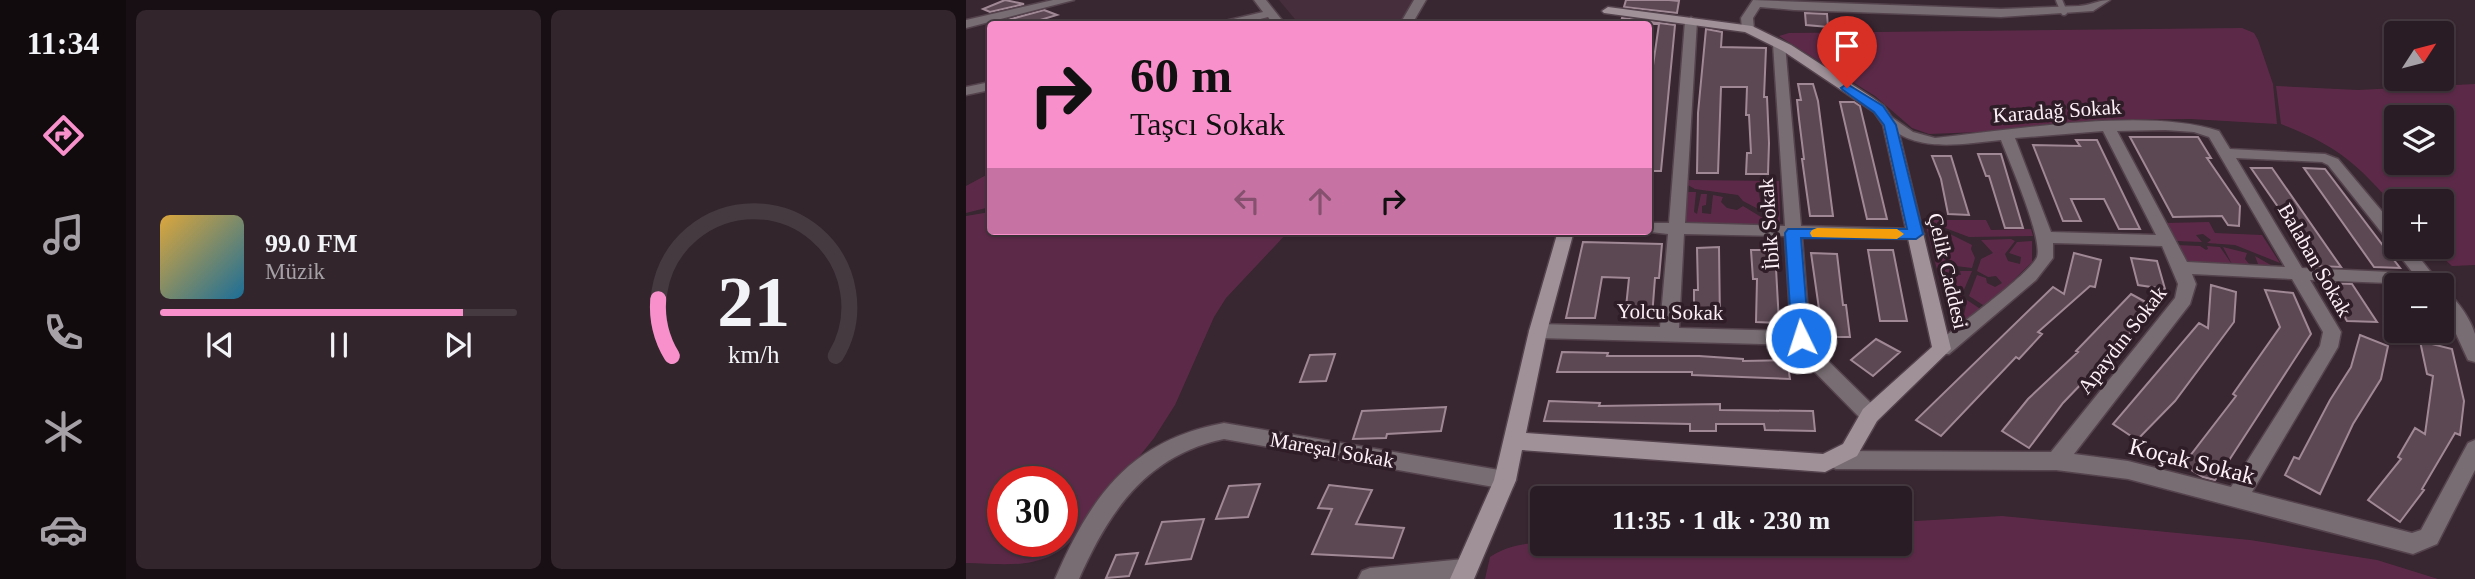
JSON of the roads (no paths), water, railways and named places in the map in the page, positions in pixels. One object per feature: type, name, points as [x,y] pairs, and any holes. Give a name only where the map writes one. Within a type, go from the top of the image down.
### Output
[{"type":"street","points":[[966,24],[1068,0]]},
{"type":"street","points":[[1260,0],[1277,21]]},
{"type":"street","points":[[1408,21],[1420,0]]},
{"type":"street","points":[[1748,29],[1748,18],[1758,1],[1794,7],[1888,5],[2001,13],[2062,6],[2093,8],[2104,0]]},
{"type":"street","points":[[1608,12],[1748,29],[1779,44],[1868,101],[1887,118]]},
{"type":"street","points":[[1240,21],[1271,13]]},
{"type":"street","points":[[1669,334],[1690,21]]},
{"type":"street","name":"İbik Sokak","points":[[1779,44],[1801,338]]},
{"type":"street","points":[[966,91],[987,87]]},
{"type":"street","name":"Karadağ Sokak","points":[[1887,118],[1908,135],[1929,141],[2108,127],[2196,126],[2214,134],[2226,153]]},
{"type":"street","name":"Çelik Caddesi","points":[[1836,460],[1850,450],[1870,415],[1942,349],[1887,118]]},
{"type":"street","name":"Apaydın Sokak","points":[[2056,461],[2184,300],[2187,284],[2108,127]]},
{"type":"street","points":[[1942,349],[2041,265],[2045,258],[2045,237],[2007,136]]},
{"type":"street","points":[[2226,153],[2325,158],[2333,162],[2384,224]]},
{"type":"street","name":"Balaban Sokak","points":[[2226,153],[2332,332],[2319,364],[2236,499]]},
{"type":"street","points":[[1652,228],[1916,234]]},
{"type":"street","points":[[1370,579],[1463,574],[1506,480],[1538,331],[1565,235]]},
{"type":"street","points":[[2045,237],[2165,241]]},
{"type":"street","points":[[2412,259],[2423,273]]},
{"type":"street","points":[[2181,268],[2384,280]]},
{"type":"street","points":[[2454,313],[2475,355]]},
{"type":"street","name":"Yolcu Sokak","points":[[1538,331],[1801,338]]},
{"type":"street","points":[[1801,338],[1812,357],[1870,415]]},
{"type":"street","name":"Mareşal Sokak","points":[[1067,579],[1080,548],[1119,490],[1161,451],[1191,436],[1224,431],[1506,480]]},
{"type":"street","points":[[1514,442],[1825,463],[1836,460]]},
{"type":"street","name":"Koçak Sokak","points":[[1836,460],[2056,461],[2128,470],[2413,544],[2429,537],[2475,449]]}]
